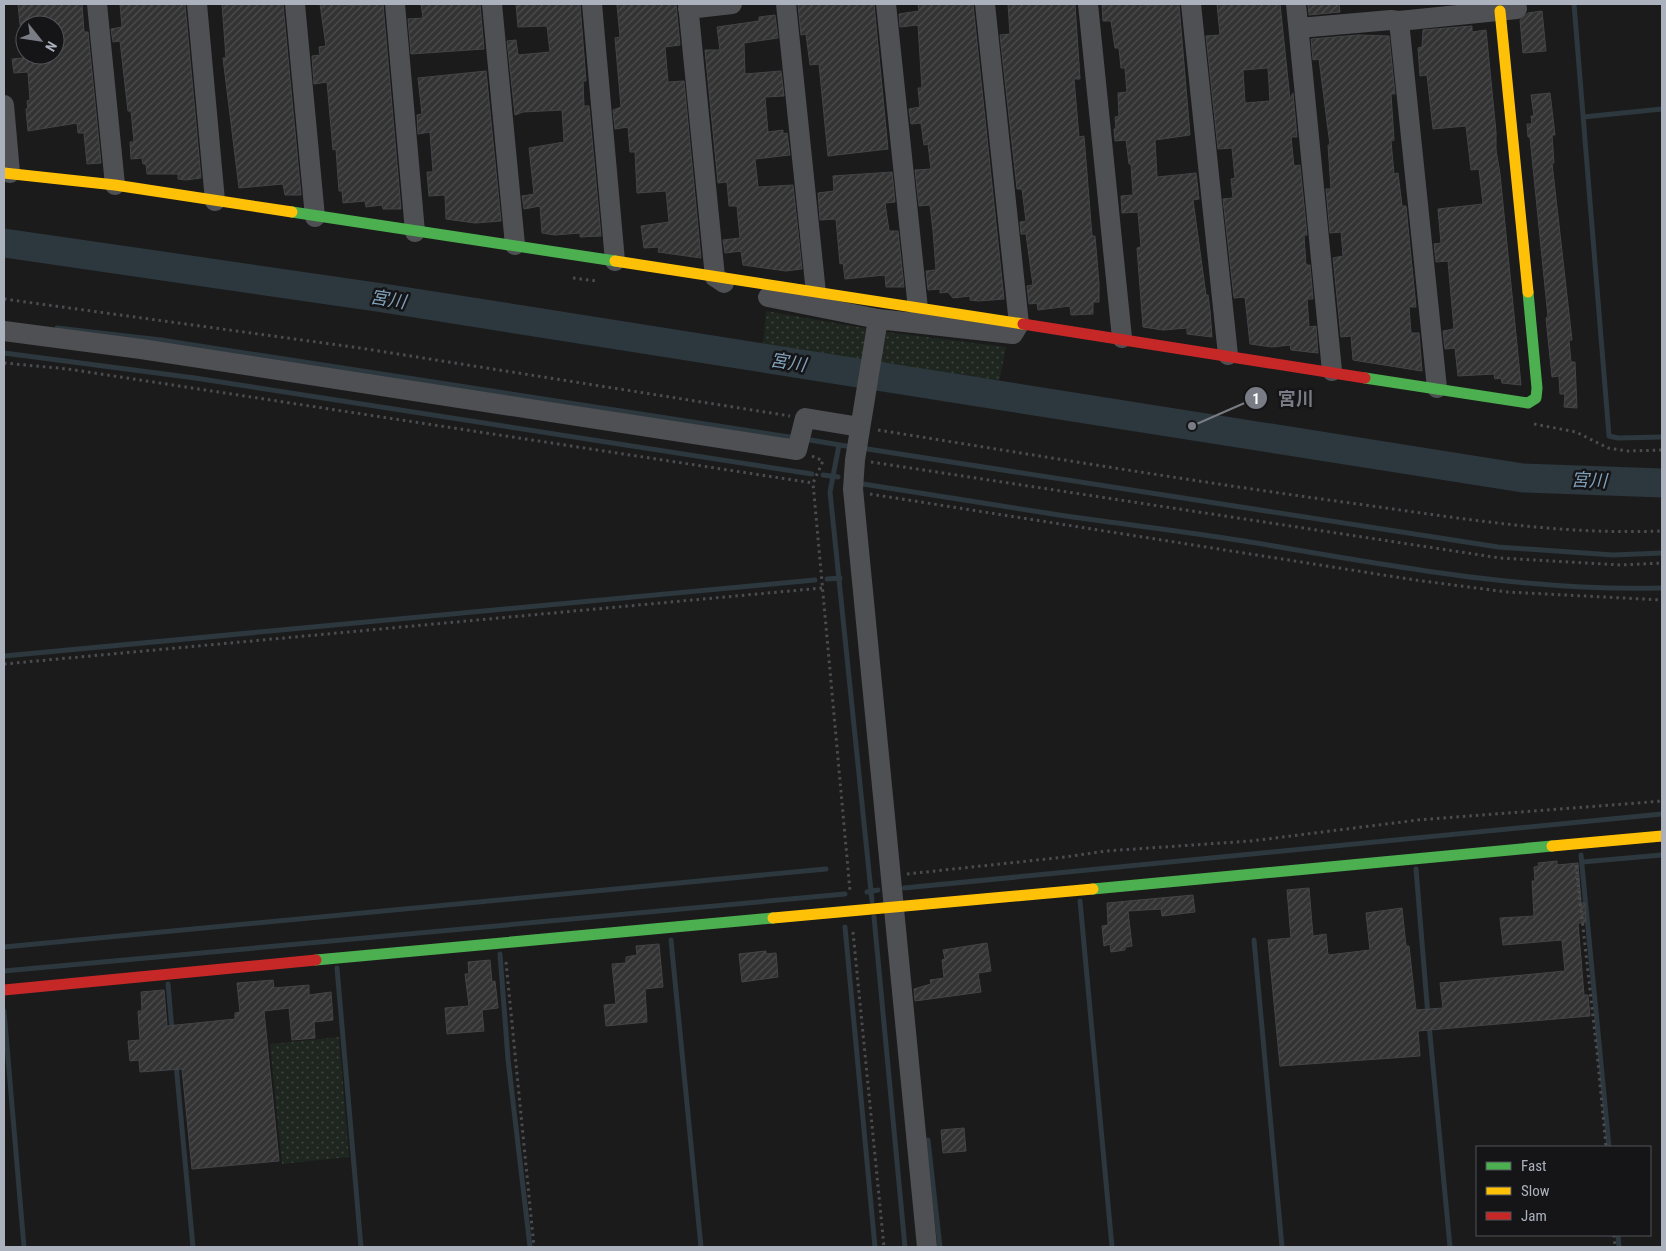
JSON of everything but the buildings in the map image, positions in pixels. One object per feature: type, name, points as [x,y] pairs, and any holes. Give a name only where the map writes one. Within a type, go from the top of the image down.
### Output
[{"type":"street","points":[[97,4],[115,185]]},
{"type":"street","points":[[197,4],[215,201]]},
{"type":"street","points":[[295,4],[315,216]]},
{"type":"street","points":[[395,4],[415,232]]},
{"type":"street","points":[[492,4],[515,245]]},
{"type":"street","points":[[592,4],[615,261]]},
{"type":"street","points":[[732,4],[688,6],[715,277],[728,286],[744,293],[877,323],[1013,334],[1019,324],[985,4]]},
{"type":"street","points":[[786,4],[816,293]]},
{"type":"street","points":[[886,4],[918,309]]},
{"type":"street","points":[[1088,4],[1122,338]]},
{"type":"street","points":[[1191,4],[1228,355]]},
{"type":"street","points":[[1296,4],[1332,371]]},
{"type":"street","points":[[4,105],[7,173],[115,185],[415,232],[515,245],[918,309],[1122,338],[1528,403],[1536,398],[1537,388],[1508,7],[1434,10],[1399,21],[1391,20],[1299,28]]},
{"type":"street","points":[[1399,21],[1437,388]]},
{"type":"street","points":[[877,323],[858,442],[853,489],[892,876],[887,909],[927,1247]]},
{"type":"street","points":[[4,331],[800,437],[858,442]]},
{"type":"street","points":[[4,990],[504,942],[887,909],[1662,836]]},
{"type":"path","points":[[4,299],[360,348],[667,395],[800,437],[823,461],[813,483],[848,849],[851,912],[861,996],[884,1247]]},
{"type":"path","points":[[4,363],[77,370],[813,483]]},
{"type":"path","points":[[858,442],[1263,491],[1562,531],[1662,531]]},
{"type":"path","points":[[858,442],[1500,558],[1620,565],[1662,563]]},
{"type":"path","points":[[853,489],[866,493],[1042,522],[1415,580],[1507,592],[1662,600]]},
{"type":"path","points":[[4,664],[822,588]]},
{"type":"path","points":[[892,876],[1106,851],[1250,841],[1418,820],[1662,801]]},
{"type":"path","points":[[1573,844],[1598,1052],[1606,1146]]},
{"type":"path","points":[[504,942],[534,1247]]},
{"type":"shaded area","points":[[766,311],[887,332],[1006,347],[999,382],[763,345]]},
{"type":"shaded area","points":[[339,1037],[349,1157],[282,1164],[270,1044]]},
{"type":"waterway","points":[[1574,4],[1609,436],[1618,438],[1662,437]]},
{"type":"waterway","points":[[1583,117],[1662,109]]},
{"type":"waterway","name":"宮川","points":[[4,243],[383,298],[1523,478],[1662,483]]},
{"type":"waterway","points":[[57,328],[161,340],[796,438]]},
{"type":"waterway","points":[[4,353],[195,378],[812,474]]},
{"type":"waterway","points":[[804,439],[852,447]]},
{"type":"waterway","points":[[839,445],[830,492],[872,901]]},
{"type":"waterway","points":[[861,448],[1498,547],[1613,555],[1662,553]]},
{"type":"waterway","points":[[823,475],[838,477]]},
{"type":"waterway","points":[[863,484],[1059,515],[1221,537],[1452,575],[1557,586],[1662,588]]},
{"type":"waterway","points":[[827,579],[840,578]]},
{"type":"waterway","points":[[4,656],[815,580]]},
{"type":"waterway","points":[[904,888],[1662,814]]},
{"type":"waterway","points":[[1581,855],[1609,1146]]},
{"type":"waterway","points":[[1582,862],[1662,855]]},
{"type":"waterway","points":[[4,947],[826,869]]},
{"type":"waterway","points":[[1416,869],[1428,1016]]},
{"type":"waterway","points":[[867,892],[878,890]]},
{"type":"waterway","points":[[4,971],[845,894]]},
{"type":"waterway","points":[[1080,901],[1112,1247]]},
{"type":"waterway","points":[[874,917],[905,1247]]},
{"type":"waterway","points":[[845,927],[875,1247]]},
{"type":"waterway","points":[[671,940],[701,1247]]},
{"type":"waterway","points":[[1254,940],[1282,1247]]},
{"type":"waterway","points":[[500,954],[508,1059],[530,1247]]},
{"type":"waterway","points":[[337,968],[361,1247]]},
{"type":"waterway","points":[[168,984],[172,1030]]},
{"type":"waterway","points":[[4,1011],[24,1247]]},
{"type":"waterway","points":[[1429,1024],[1450,1247]]},
{"type":"waterway","points":[[176,1064],[193,1247]]},
{"type":"waterway","points":[[928,1140],[940,1247]]},
{"type":"waterway","points":[[1618,1236],[1619,1247]]},
{"type":"traffic: fast","points":[[292,212],[615,261]]},
{"type":"traffic: fast","points":[[1365,378],[1528,403],[1536,398],[1537,388],[1528,292]]},
{"type":"traffic: fast","points":[[1093,889],[1552,846]]},
{"type":"traffic: fast","points":[[316,960],[773,918]]},
{"type":"traffic: slow","points":[[1500,11],[1528,292]]},
{"type":"traffic: slow","points":[[4,173],[115,185],[292,212]]},
{"type":"traffic: slow","points":[[615,261],[1023,324]]},
{"type":"traffic: slow","points":[[1552,846],[1662,836]]},
{"type":"traffic: slow","points":[[773,918],[1093,889]]},
{"type":"traffic: jam","points":[[1023,324],[1365,378]]},
{"type":"traffic: jam","points":[[4,990],[316,960]]},
{"type":"place","name":"宮川","points":[[1192,426]]}]
